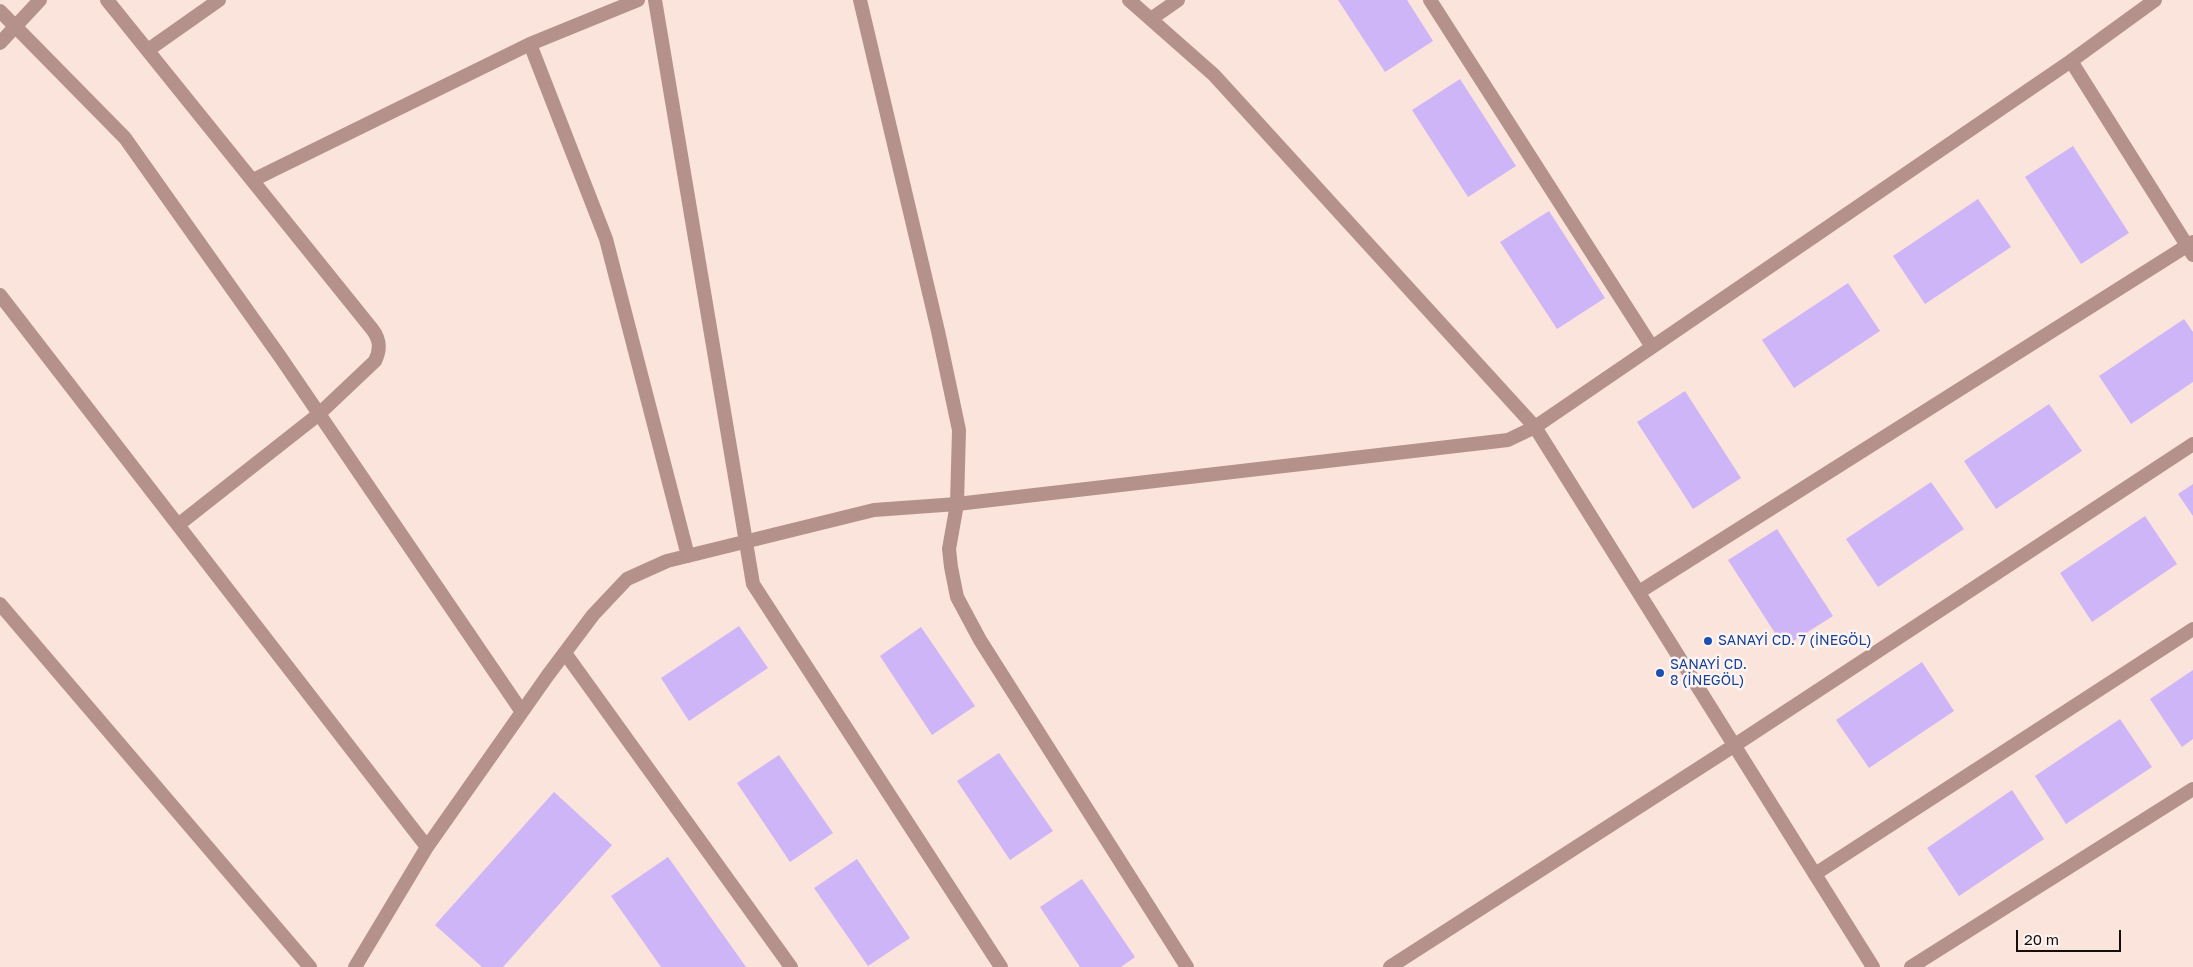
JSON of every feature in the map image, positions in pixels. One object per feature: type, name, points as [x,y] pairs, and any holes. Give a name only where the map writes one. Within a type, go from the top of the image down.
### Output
[{"type":"street","points":[[0,43],[40,0]]},
{"type":"street","points":[[107,0],[377,335],[380,349],[375,361],[319,414],[178,525]]},
{"type":"street","points":[[148,50],[219,0]]},
{"type":"street","points":[[655,0],[753,584],[1001,967]]},
{"type":"street","points":[[860,0],[938,331],[957,421],[958,504],[949,549],[950,567],[957,598],[980,640],[1186,967]]},
{"type":"street","points":[[1129,0],[1214,75],[1535,427],[1873,967]]},
{"type":"street","points":[[1151,19],[1178,0]]},
{"type":"street","points":[[1430,0],[1652,348]]},
{"type":"street","points":[[355,967],[427,847],[593,615],[628,578],[667,561],[874,510],[958,504],[1508,440],[1535,427],[1652,348],[2071,61],[2155,0]]},
{"type":"street","points":[[253,180],[530,44],[631,1]]},
{"type":"street","points":[[0,11],[125,138],[319,414],[522,712]]},
{"type":"street","points":[[530,44],[606,239],[688,556]]},
{"type":"street","points":[[1639,592],[2191,248],[2071,61]]},
{"type":"street","points":[[0,295],[427,847]]},
{"type":"street","points":[[1390,967],[1735,745],[2193,444]]},
{"type":"street","points":[[0,604],[310,967]]},
{"type":"street","points":[[1815,874],[2193,629]]},
{"type":"street","points":[[565,653],[791,967]]},
{"type":"street","points":[[1910,967],[2193,789]]},
{"type":"building","points":[[1338,0],[1407,0],[1433,41],[1385,72]]},
{"type":"building","points":[[1460,79],[1516,166],[1468,197],[1412,110]]},
{"type":"building","points":[[2073,146],[2129,233],[2081,264],[2025,177]]},
{"type":"building","points":[[1978,199],[2011,247],[1925,304],[1893,256]]},
{"type":"building","points":[[1549,211],[1605,298],[1557,329],[1500,242]]},
{"type":"building","points":[[1848,283],[1880,331],[1794,388],[1762,340]]},
{"type":"building","points":[[2184,319],[2193,332],[2193,382],[2131,424],[2099,376]]},
{"type":"building","points":[[1685,391],[1741,478],[1693,509],[1637,422]]},
{"type":"building","points":[[2049,404],[2082,451],[1996,509],[1964,461]]},
{"type":"building","points":[[1931,482],[1964,529],[1878,587],[1846,539]]},
{"type":"building","points":[[2193,484],[2193,516],[2178,494]]},
{"type":"building","points":[[2145,516],[2177,564],[2092,622],[2060,573]]},
{"type":"building","points":[[1777,529],[1833,616],[1784,647],[1728,560]]},
{"type":"building","points":[[739,626],[768,668],[689,721],[661,678]]},
{"type":"building","points":[[921,627],[975,706],[932,735],[880,656]]},
{"type":"building","points":[[1922,662],[1954,711],[1869,768],[1836,720]]},
{"type":"building","points":[[2193,670],[2193,739],[2182,747],[2150,699]]},
{"type":"building","points":[[2120,719],[2152,767],[2066,824],[2035,776]]},
{"type":"building","points":[[999,753],[1053,831],[1010,860],[957,781]]},
{"type":"building","points":[[779,755],[833,833],[790,862],[737,783]]},
{"type":"building","points":[[2012,790],[2044,839],[1959,896],[1927,848]]},
{"type":"building","points":[[554,792],[612,845],[503,967],[482,967],[435,925]]},
{"type":"building","points":[[668,857],[746,967],[661,967],[611,896]]},
{"type":"building","points":[[857,859],[910,938],[868,966],[814,888]]},
{"type":"building","points":[[1082,879],[1135,957],[1121,967],[1080,967],[1040,907]]},
{"type":"place","name":"SANAYİ CD. 7 (İNEGÖL)","points":[[1708,641]]},
{"type":"place","name":"SANAYİ CD. 8 (İNEGÖL)","points":[[1660,673]]}]
